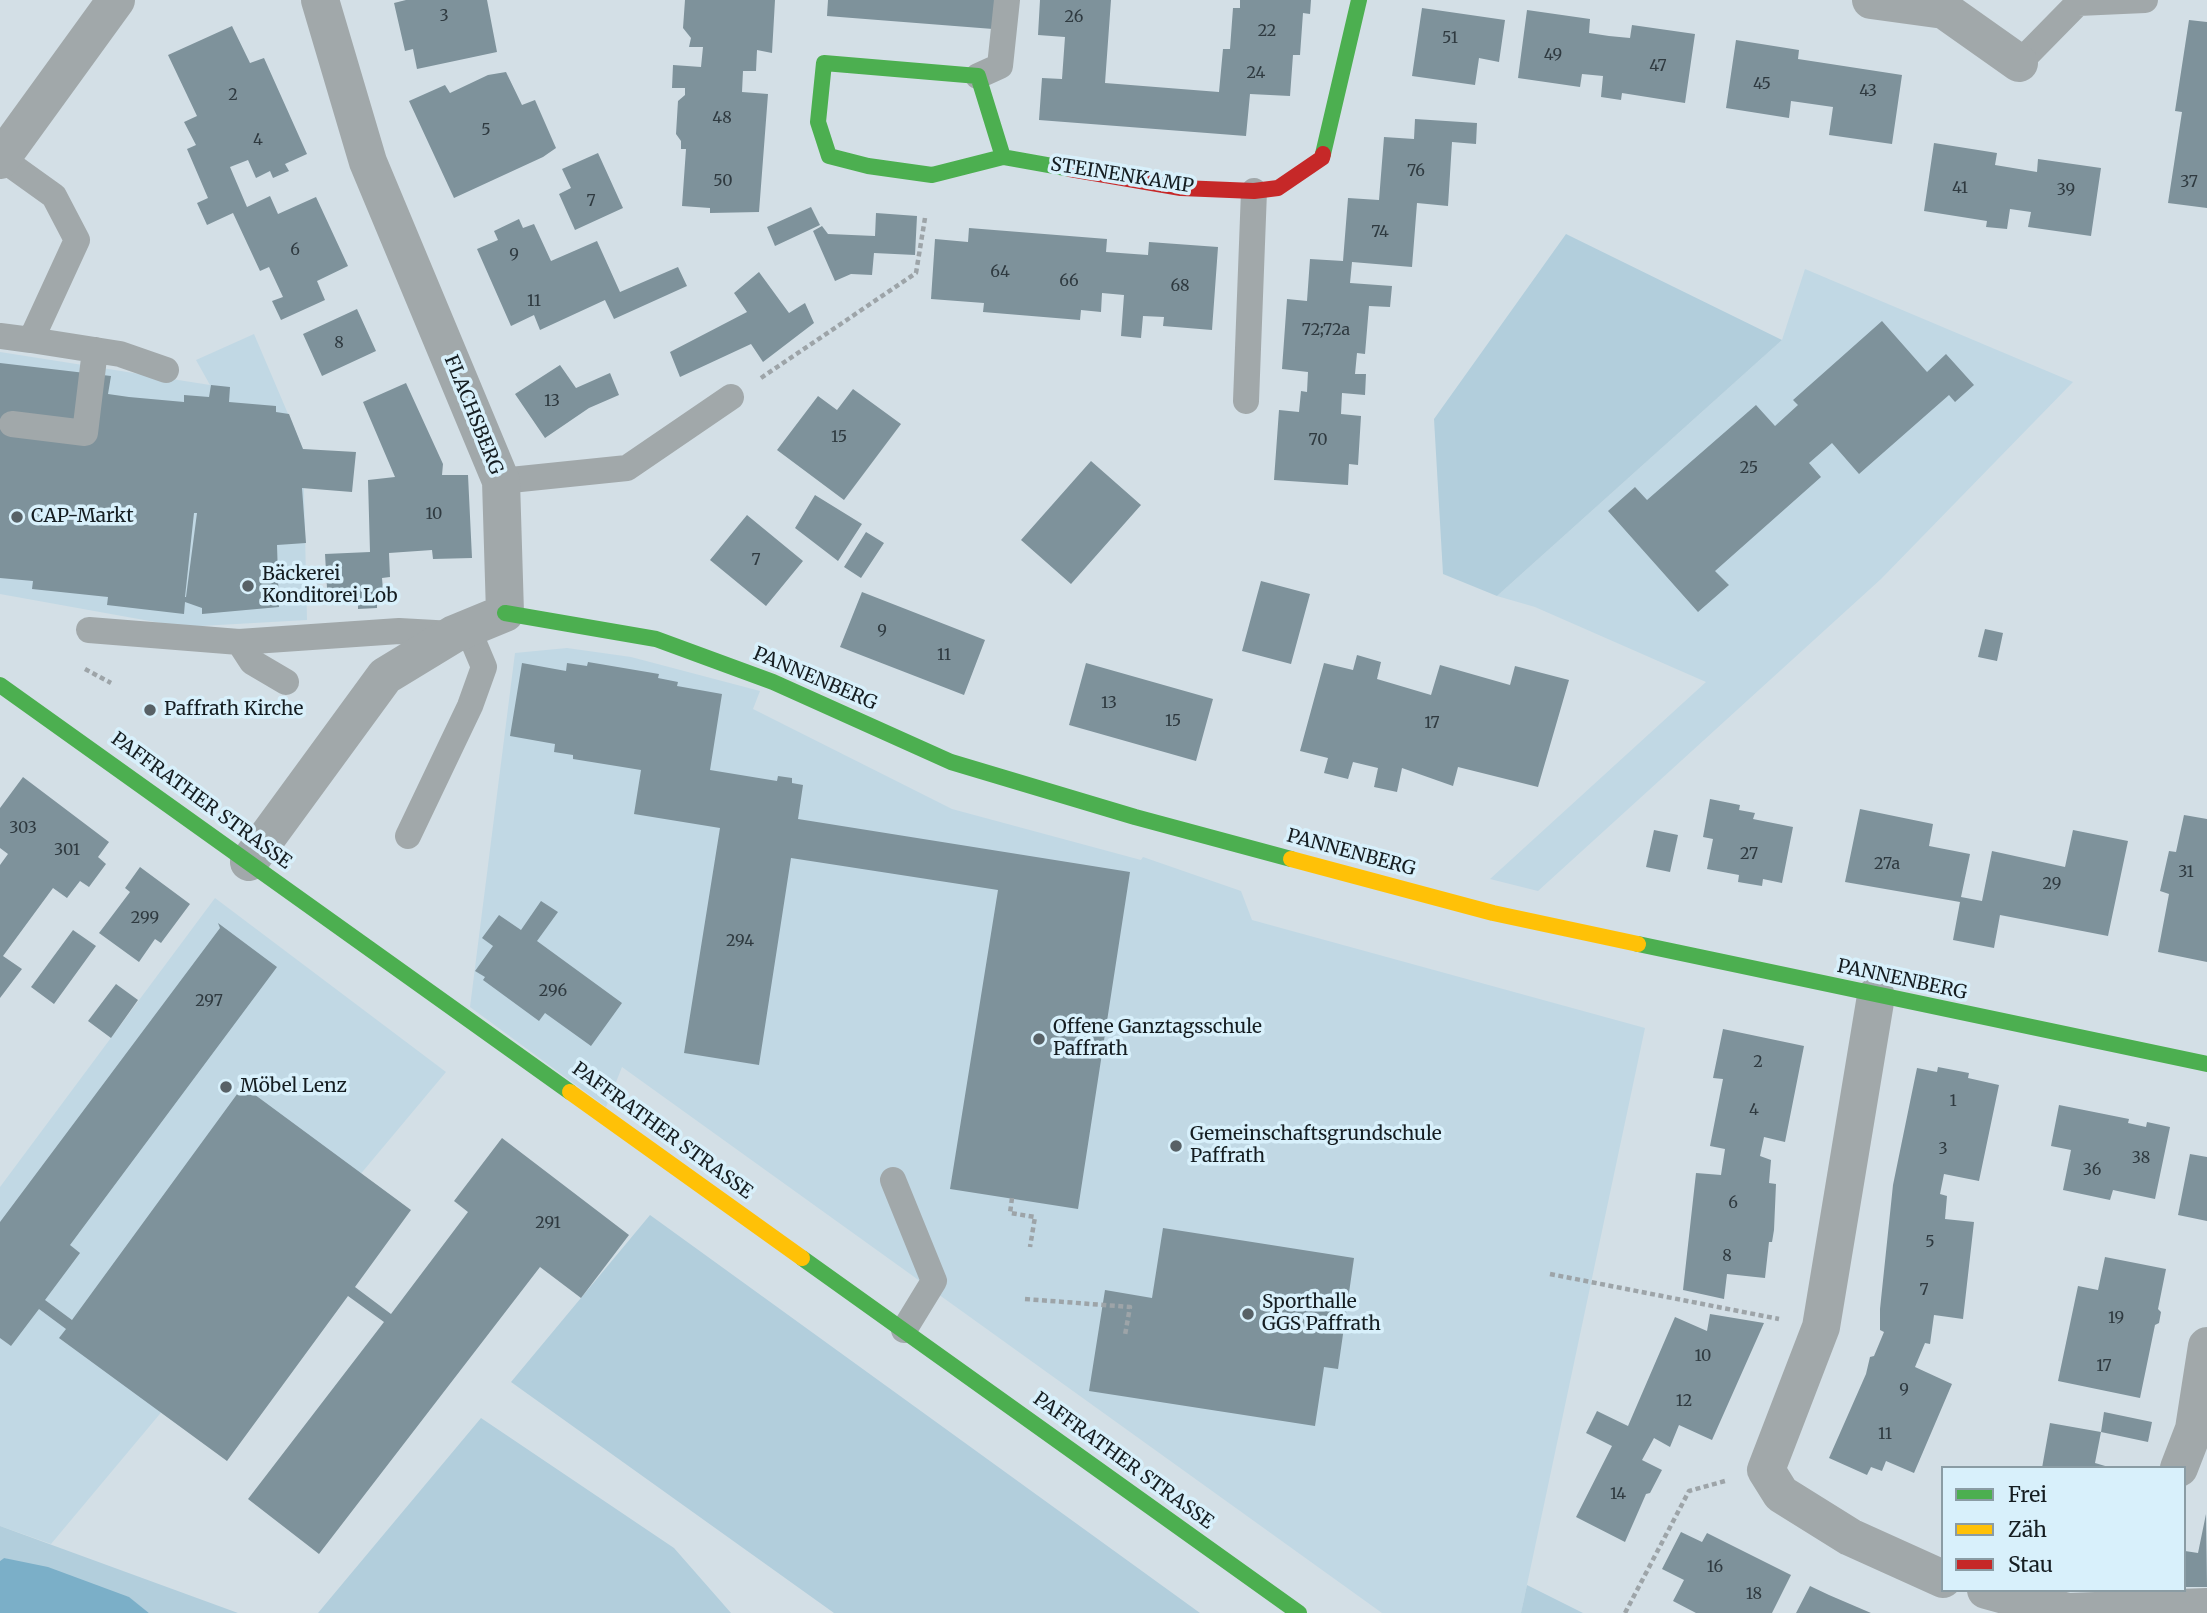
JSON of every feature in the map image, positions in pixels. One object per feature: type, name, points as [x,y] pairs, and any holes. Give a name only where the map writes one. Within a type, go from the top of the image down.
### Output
[{"type":"street","points":[[1,159],[116,0]]},
{"type":"street","name":"FLACHSBERG","points":[[320,0],[368,162],[501,481],[505,613]]},
{"type":"street","name":"STEINENKAMP","points":[[978,76],[824,63],[818,122],[828,156],[868,166],[932,175],[1003,157],[1181,188],[1254,191],[1278,188],[1322,158],[1359,0]]},
{"type":"street","points":[[1871,0],[1944,10],[2019,63]]},
{"type":"street","points":[[978,76],[1003,157]]},
{"type":"street","points":[[249,862],[385,676],[461,632],[505,613]]},
{"type":"street","name":"PANNENBERG","points":[[505,613],[656,639],[774,682],[951,762],[1136,817],[1493,913],[2207,1064]]},
{"type":"street","name":"PAFFRATHER STRASSE","points":[[0,685],[1299,1613]]},
{"type":"street","points":[[1876,996],[1821,1327],[1766,1470],[1781,1494],[1850,1537],[1941,1578]]},
{"type":"street","points":[[2180,1466],[2194,1429],[2207,1346]]},
{"type":"street","points":[[1993,1592],[2068,1612],[2148,1600],[2207,1607]]},
{"type":"lane","points":[[978,76],[1000,66],[1007,0]]},
{"type":"lane","points":[[2019,63],[2078,3],[2145,0]]},
{"type":"lane","points":[[1,159],[54,196],[77,240],[31,340]]},
{"type":"lane","points":[[1246,401],[1254,191]]},
{"type":"lane","points":[[0,336],[120,354],[166,370]]},
{"type":"lane","points":[[12,424],[85,433],[95,350]]},
{"type":"lane","points":[[501,481],[627,468],[731,397]]},
{"type":"lane","points":[[89,630],[239,642],[399,631],[461,632],[484,667],[470,706],[408,836]]},
{"type":"lane","points":[[239,642],[252,662],[286,682]]},
{"type":"lane","points":[[893,1180],[934,1281],[904,1330]]},
{"type":"path","points":[[731,397],[916,274],[932,175]]},
{"type":"path","points":[[1012,1198],[1010,1213],[1035,1217],[1030,1247]]},
{"type":"path","points":[[1550,1274],[1821,1327]]},
{"type":"path","points":[[1025,1299],[1129,1307],[1125,1335]]},
{"type":"path","points":[[1625,1613],[1689,1491],[1766,1470]]},
{"type":"shaded area","points":[[1566,234],[1782,340],[1497,596],[1443,574],[1434,419]]},
{"type":"shaded area","points":[[1805,269],[2073,382],[1881,579],[1538,891],[1490,879],[1706,682],[1535,607],[1497,596],[1782,340]]},
{"type":"shaded area","points":[[254,334],[303,449],[307,620],[183,627],[0,594],[0,352],[210,385],[196,360]]},
{"type":"shaded area","name":"Gemeinschaftsgrundschule Paffrath","points":[[567,648],[631,657],[760,691],[753,709],[952,809],[1141,860],[1143,857],[1241,891],[1252,920],[1645,1028],[1521,1613],[1382,1613],[622,1067],[606,1107],[470,1007],[515,653]]},
{"type":"shaded area","points":[[215,898],[446,1072],[51,1544],[0,1526],[0,1187]]},
{"type":"shaded area","points":[[650,1215],[1200,1613],[834,1613],[511,1382]]},
{"type":"shaded area","points":[[481,1418],[674,1548],[731,1613],[318,1613]]},
{"type":"shaded area","points":[[0,1526],[238,1613],[149,1613],[128,1597],[4,1558],[0,1561]]},
{"type":"shaded area","points":[[1527,1585],[1583,1613],[1521,1613]]},
{"type":"water","points":[[4,1558],[48,1567],[129,1597],[149,1613],[0,1613],[0,1561]]},
{"type":"building","points":[[406,0],[487,0],[497,52],[417,69],[413,49],[405,51],[394,3]]},
{"type":"building","points":[[685,0],[775,0],[772,53],[757,50],[756,71],[743,71],[742,92],[768,94],[759,212],[710,213],[710,208],[682,206],[686,149],[681,149],[681,141],[676,134],[678,101],[685,95],[685,88],[672,88],[673,65],[701,67],[703,47],[689,47],[691,38],[683,28]]},
{"type":"building","points":[[828,0],[995,0],[993,29],[827,16]]},
{"type":"building","points":[[1040,0],[1111,0],[1105,83],[1219,92],[1223,49],[1230,49],[1233,8],[1240,8],[1240,0],[1311,0],[1310,14],[1303,13],[1300,55],[1293,55],[1290,96],[1250,94],[1246,136],[1039,120],[1042,78],[1062,79],[1065,37],[1038,35]]},
{"type":"building","points":[[1422,8],[1505,20],[1499,62],[1479,58],[1475,85],[1412,76]]},
{"type":"building","points":[[1527,10],[1590,19],[1589,33],[1609,36],[1630,38],[1632,25],[1695,34],[1685,103],[1622,93],[1621,100],[1601,97],[1603,76],[1582,74],[1580,87],[1518,78]]},
{"type":"building","points":[[2189,20],[2207,22],[2207,208],[2168,203],[2182,112],[2175,111]]},
{"type":"building","points":[[232,26],[250,63],[264,58],[307,154],[285,164],[289,171],[273,178],[270,171],[256,178],[248,160],[230,167],[247,207],[270,196],[278,214],[316,197],[348,266],[317,281],[325,300],[281,320],[272,301],[283,297],[269,267],[260,271],[233,213],[207,225],[197,203],[208,198],[187,149],[196,145],[184,122],[197,116],[168,55]]},
{"type":"building","points":[[1736,40],[1799,50],[1798,59],[1902,75],[1892,144],[1829,135],[1833,107],[1791,101],[1789,118],[1726,108]]},
{"type":"building","points":[[506,72],[522,105],[535,100],[556,148],[543,157],[454,198],[409,101],[445,85],[450,93],[488,75]]},
{"type":"building","points":[[1415,119],[1477,123],[1476,144],[1452,142],[1448,206],[1417,203],[1412,267],[1352,262],[1350,283],[1392,286],[1390,307],[1369,306],[1365,354],[1357,353],[1355,374],[1366,374],[1365,395],[1342,393],[1341,414],[1361,416],[1358,465],[1349,464],[1348,485],[1274,480],[1279,410],[1299,412],[1301,391],[1307,392],[1308,372],[1282,369],[1287,299],[1307,301],[1310,259],[1343,261],[1348,198],[1379,200],[1384,137],[1414,139]]},
{"type":"building","points":[[1934,143],[1997,153],[1995,165],[2037,172],[2038,159],[2101,168],[2091,236],[2028,227],[2031,212],[2010,209],[2007,229],[1986,227],[1987,221],[1924,211]]},
{"type":"building","points":[[598,153],[623,208],[575,230],[559,194],[571,188],[562,169]]},
{"type":"building","points":[[811,207],[820,225],[775,246],[767,227]]},
{"type":"building","points":[[876,213],[917,216],[915,255],[874,253],[872,275],[851,274],[835,281],[813,231],[822,226],[828,234],[875,236]]},
{"type":"building","points":[[519,219],[523,228],[534,224],[551,261],[597,241],[620,292],[678,267],[687,286],[614,319],[605,300],[540,330],[534,315],[511,326],[477,249],[498,240],[494,231]]},
{"type":"building","points":[[969,228],[1107,239],[1106,252],[1148,255],[1149,242],[1218,247],[1212,330],[1163,326],[1164,317],[1143,316],[1141,338],[1121,336],[1124,295],[1102,293],[1101,312],[1081,310],[1080,320],[983,312],[984,303],[931,299],[935,239],[968,242]]},
{"type":"building","points":[[759,272],[789,313],[805,303],[814,323],[763,362],[751,344],[680,377],[670,352],[747,312],[734,293]]},
{"type":"building","points":[[357,309],[376,351],[322,376],[303,334]]},
{"type":"building","points":[[1882,321],[1927,372],[1946,354],[1974,385],[1955,402],[1949,395],[1859,474],[1832,443],[1809,463],[1821,477],[1715,571],[1729,585],[1698,612],[1608,511],[1635,487],[1647,500],[1756,405],[1775,426],[1798,405],[1793,400]]},
{"type":"building","points":[[0,363],[111,376],[108,394],[129,397],[184,402],[184,395],[209,397],[211,385],[230,387],[229,402],[276,406],[276,412],[289,414],[303,449],[356,452],[352,492],[302,488],[306,543],[277,545],[279,607],[202,614],[202,608],[185,602],[184,614],[107,605],[108,597],[32,589],[33,581],[0,578]],"holes":[[[194,513],[197,513],[186,597],[185,597]]]},
{"type":"building","points":[[560,365],[576,388],[610,373],[619,395],[589,408],[545,438],[515,394]]},
{"type":"building","points":[[406,383],[443,464],[442,475],[468,475],[472,558],[433,559],[432,550],[389,553],[390,577],[382,578],[384,602],[377,602],[377,608],[358,609],[358,603],[328,605],[325,554],[370,552],[368,480],[395,477],[363,402]]},
{"type":"building","points":[[853,389],[901,424],[844,500],[777,450],[818,396],[837,410]]},
{"type":"building","points":[[1091,461],[1141,505],[1071,584],[1021,540]]},
{"type":"building","points":[[815,495],[862,524],[838,561],[795,528]]},
{"type":"building","points":[[747,515],[803,561],[766,606],[710,560]]},
{"type":"building","points":[[866,532],[884,543],[861,578],[844,567]]},
{"type":"building","points":[[1261,581],[1310,594],[1291,664],[1242,651]]},
{"type":"building","points":[[862,592],[985,640],[964,695],[840,647]]},
{"type":"building","points":[[1985,629],[2003,633],[1997,661],[1978,657]]},
{"type":"building","points":[[1357,655],[1381,662],[1377,679],[1431,695],[1440,665],[1510,685],[1515,666],[1569,680],[1538,787],[1458,767],[1453,786],[1402,768],[1397,792],[1374,787],[1378,768],[1353,762],[1348,779],[1324,773],[1328,758],[1300,751],[1324,663],[1353,670]]},
{"type":"building","points":[[588,662],[659,674],[658,678],[678,682],[677,686],[722,694],[710,770],[777,781],[778,776],[792,778],[792,783],[803,785],[798,819],[1130,872],[1078,1209],[950,1189],[998,890],[791,858],[759,1065],[684,1053],[720,828],[634,814],[641,770],[573,759],[573,755],[554,752],[555,744],[510,736],[522,663],[566,671],[567,663],[587,666]]},
{"type":"building","points":[[1086,663],[1213,699],[1196,761],[1069,725]]},
{"type":"building","points":[[23,777],[109,842],[98,857],[106,864],[89,887],[80,881],[67,898],[53,888],[3,956],[22,969],[0,998],[0,865],[8,854],[0,848],[0,808]]},
{"type":"building","points":[[1710,799],[1740,805],[1739,810],[1755,813],[1753,819],[1793,827],[1782,883],[1763,879],[1762,886],[1738,882],[1739,875],[1707,869],[1713,839],[1703,837]]},
{"type":"building","points":[[1860,809],[1933,824],[1929,846],[1970,854],[1961,897],[1982,901],[1992,851],[2065,867],[2073,830],[2128,841],[2108,936],[2000,915],[1994,948],[1953,940],[1960,902],[1845,882]]},
{"type":"building","points":[[2184,815],[2207,819],[2207,962],[2158,952],[2169,894],[2160,891],[2169,851],[2176,852]]},
{"type":"building","points":[[1654,830],[1678,835],[1670,872],[1646,867]]},
{"type":"building","points":[[140,867],[190,904],[161,943],[155,939],[139,962],[99,933],[130,892],[125,888]]},
{"type":"building","points":[[541,901],[558,912],[537,941],[622,1003],[591,1046],[545,1013],[539,1021],[483,980],[485,977],[475,971],[493,946],[482,938],[499,915],[521,930]]},
{"type":"building","points":[[218,923],[277,967],[70,1245],[80,1253],[45,1300],[72,1320],[243,1086],[411,1210],[355,1287],[391,1314],[468,1212],[454,1201],[502,1138],[629,1235],[581,1298],[540,1267],[319,1554],[248,1499],[384,1322],[348,1296],[227,1461],[59,1338],[66,1329],[39,1309],[11,1346],[0,1338],[0,1222],[220,928]]},
{"type":"building","points":[[73,930],[96,946],[54,1004],[31,987]]},
{"type":"building","points":[[116,984],[138,1000],[111,1038],[88,1021]]},
{"type":"building","points":[[1723,1029],[1804,1046],[1785,1142],[1764,1137],[1760,1156],[1771,1160],[1769,1183],[1776,1184],[1774,1230],[1772,1242],[1769,1242],[1765,1278],[1727,1274],[1724,1299],[1683,1290],[1696,1173],[1721,1175],[1725,1149],[1710,1146],[1723,1079],[1713,1078]]},
{"type":"building","points":[[1938,1067],[1969,1073],[1968,1078],[1999,1085],[1979,1181],[1944,1174],[1940,1194],[1947,1196],[1945,1219],[1974,1222],[1963,1319],[1934,1315],[1930,1344],[1925,1343],[1915,1367],[1952,1384],[1914,1473],[1886,1461],[1882,1471],[1871,1467],[1867,1475],[1829,1458],[1866,1374],[1870,1357],[1874,1356],[1884,1332],[1880,1330],[1880,1309],[1893,1185],[1917,1068],[1937,1072]]},
{"type":"building","points":[[2059,1105],[2129,1119],[2128,1123],[2146,1127],[2147,1122],[2170,1127],[2155,1199],[2113,1190],[2110,1200],[2063,1190],[2071,1150],[2051,1146]]},
{"type":"building","points":[[2190,1154],[2207,1157],[2207,1221],[2178,1215]]},
{"type":"building","name":"Sporthalle GGS Paffrath","points":[[1163,1228],[1354,1258],[1338,1369],[1324,1367],[1315,1426],[1089,1391],[1105,1290],[1152,1298]]},
{"type":"building","points":[[2105,1257],[2166,1269],[2158,1309],[2161,1312],[2159,1323],[2155,1325],[2140,1398],[2058,1381],[2078,1286],[2098,1290]]},
{"type":"building","points":[[1710,1314],[1764,1323],[1712,1440],[1679,1425],[1670,1447],[1654,1438],[1642,1460],[1662,1470],[1650,1493],[1646,1494],[1625,1542],[1576,1517],[1612,1446],[1586,1433],[1597,1411],[1628,1426],[1675,1317],[1707,1331]]},
{"type":"building","points":[[2104,1412],[2152,1422],[2148,1442],[2101,1432]]},
{"type":"building","points":[[2050,1423],[2101,1432],[2095,1463],[2105,1466],[2042,1466]]},
{"type":"building","points":[[2206,1514],[2207,1587],[2186,1587],[2186,1551],[2198,1553]]},
{"type":"building","points":[[1681,1532],[1702,1542],[1707,1533],[1791,1575],[1772,1613],[1696,1613],[1673,1601],[1684,1580],[1662,1569]]},
{"type":"building","points":[[1810,1586],[1829,1595],[1871,1613],[1796,1613]]},
{"type":"traffic: fast","points":[[1323,154],[1359,0]]},
{"type":"traffic: fast","points":[[1003,157],[932,175],[868,166],[829,156],[818,122],[824,63],[978,76],[1003,157],[1070,169]]},
{"type":"traffic: fast","points":[[505,613],[656,639],[773,682],[951,762],[1135,817],[1291,859]]},
{"type":"traffic: fast","points":[[0,685],[570,1092]]},
{"type":"traffic: fast","points":[[1638,944],[2207,1064]]},
{"type":"traffic: fast","points":[[802,1258],[1299,1613]]},
{"type":"traffic: slow","points":[[1291,859],[1493,913],[1638,944]]},
{"type":"traffic: slow","points":[[570,1092],[802,1258]]},
{"type":"traffic: jam","points":[[1070,169],[1181,188],[1254,191],[1278,188],[1322,158],[1323,154]]},
{"type":"place","name":"CAP-Markt","points":[[17,517]]},
{"type":"place","name":"Bäckerei Konditorei Lob","points":[[248,586]]},
{"type":"place","name":"Paffrath Kirche","points":[[150,710]]},
{"type":"place","name":"Offene Ganztagsschule Paffrath","points":[[1039,1039]]},
{"type":"place","name":"Möbel Lenz","points":[[226,1087]]},
{"type":"place","name":"Gemeinschaftsgrundschule Paffrath","points":[[1176,1146]]},
{"type":"place","name":"Sporthalle GGS Paffrath","points":[[1248,1314]]}]
